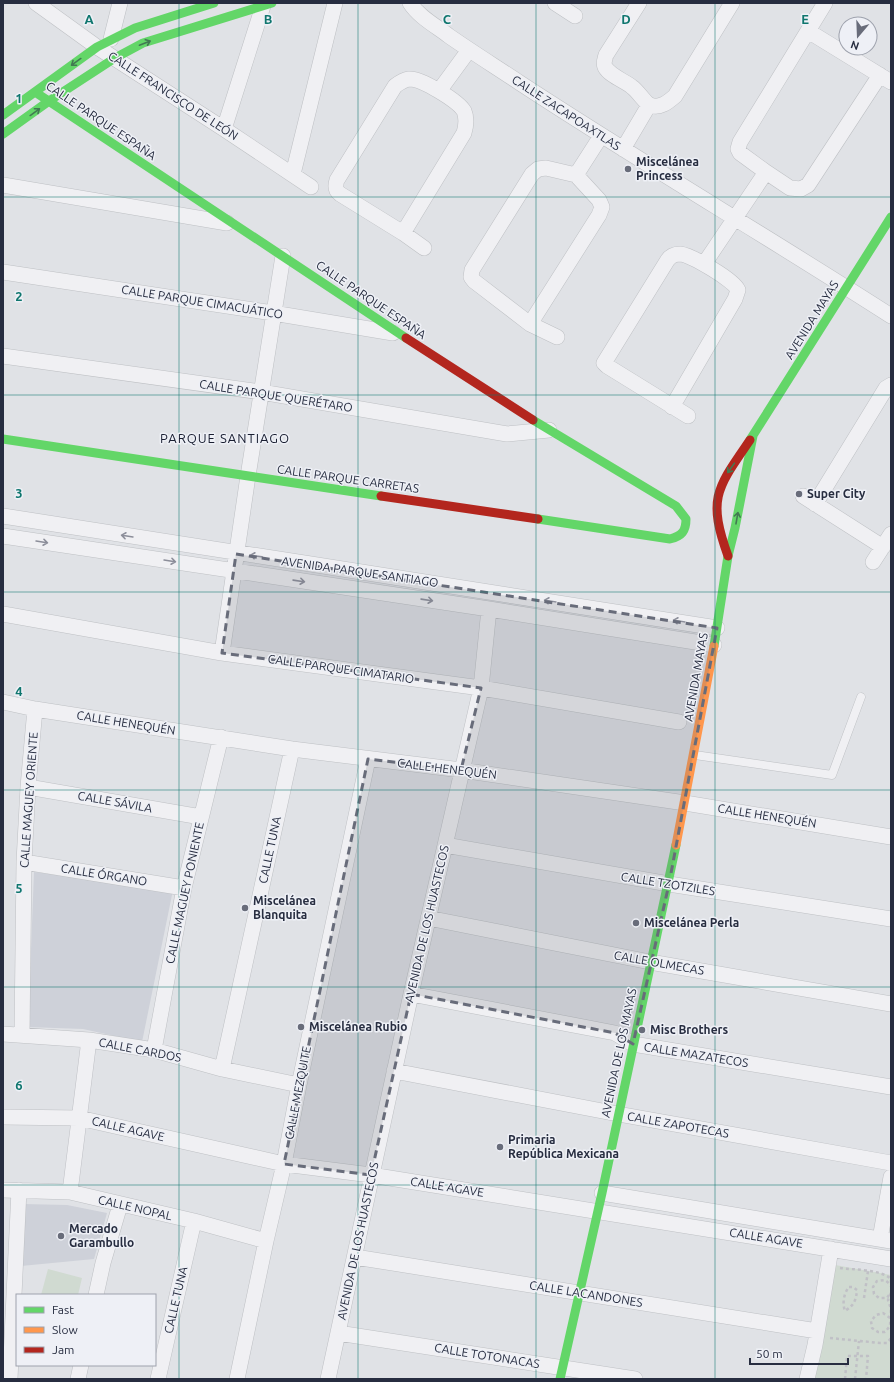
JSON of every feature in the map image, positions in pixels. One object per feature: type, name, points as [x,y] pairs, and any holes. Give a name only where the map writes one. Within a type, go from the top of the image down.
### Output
[{"type":"street","points":[[111,39],[120,3]]},
{"type":"street","points":[[3,115],[97,47],[111,39],[135,28],[214,3]]},
{"type":"street","points":[[293,174],[335,3]]},
{"type":"street","name":"CALLE ZACAPOAXTLAS","points":[[410,3],[414,9],[469,50],[601,136],[736,218],[891,316]]},
{"type":"street","points":[[556,3],[575,16]]},
{"type":"street","points":[[639,3],[606,55],[604,63],[609,71],[632,87],[649,105],[656,106],[664,104],[675,96],[732,3]]},
{"type":"street","points":[[808,31],[886,79],[808,185],[801,189],[790,188],[766,172],[740,153],[738,145],[825,3]]},
{"type":"street","points":[[3,134],[49,101],[115,58],[143,43],[266,4]]},
{"type":"street","points":[[224,129],[266,4]]},
{"type":"street","name":"CALLE FRANCISCO DE LEÓN","points":[[42,5],[97,47],[311,187]]},
{"type":"street","points":[[439,91],[469,50]]},
{"type":"street","points":[[403,233],[464,133],[466,127],[464,111],[458,105],[439,91],[421,82],[409,79],[395,86],[336,184],[337,191],[340,194],[403,233],[424,248]]},
{"type":"street","name":"CALLE PARQUE ESPAÑA","points":[[35,92],[400,334],[549,430],[676,506],[686,518],[686,530]]},
{"type":"street","points":[[623,149],[649,105]]},
{"type":"street","points":[[576,175],[601,136]]},
{"type":"street","points":[[530,324],[599,215],[602,206],[599,200],[576,175],[546,168],[538,169],[532,174],[471,273],[474,281],[530,324],[557,338]]},
{"type":"street","points":[[704,264],[766,172]]},
{"type":"street","points":[[3,185],[232,224]]},
{"type":"street","name":"AVENIDA MAYAS","points":[[728,556],[716,520],[718,494],[725,477],[753,436],[891,217]]},
{"type":"street","points":[[672,407],[737,295],[738,290],[734,283],[704,264],[682,254],[669,257],[604,363],[607,366],[672,407],[688,416]]},
{"type":"street","points":[[222,652],[233,571],[283,256]]},
{"type":"street","name":"CALLE PARQUE CIMACUÁTICO","points":[[3,272],[400,334]]},
{"type":"street","name":"CALLE PARQUE QUERÉTARO","points":[[3,356],[261,392],[507,434],[549,430]]},
{"type":"street","points":[[883,546],[809,500],[886,388],[891,385]]},
{"type":"street","name":"AVENIDA MAYAS","points":[[685,803],[717,628],[728,556],[753,436]]},
{"type":"street","name":"CALLE PARQUE CARRETAS","points":[[3,439],[670,539],[679,537],[686,530]]},
{"type":"street","name":"AVENIDA PARQUE SANTIAGO","points":[[3,516],[236,554],[492,591],[717,628]]},
{"type":"street","points":[[873,562],[891,534]]},
{"type":"street","name":"AVENIDA PARQUE SANTIAGO","points":[[3,536],[489,609],[714,645]]},
{"type":"street","name":"AVENIDA DE LOS HUASTECOS","points":[[328,1379],[411,994],[461,770],[481,688],[489,609]]},
{"type":"street","name":"CALLE PARQUE CIMATARIO","points":[[3,614],[222,652],[481,688],[679,722]]},
{"type":"street","name":"CALLE HENEQUÉN","points":[[3,702],[35,709],[292,749],[461,770],[685,803],[891,837]]},
{"type":"street","name":"CALLE MAGUEY ORIENTE","points":[[22,1035],[24,862],[28,787],[35,709]]},
{"type":"street","name":"CALLE MAGUEY PONIENTE","points":[[154,1050],[184,888],[221,737]]},
{"type":"street","name":"CALLE TUNA","points":[[222,1069],[292,749]]},
{"type":"street","name":"CALLE MEZQUITE","points":[[237,1379],[266,1240],[284,1164],[299,1085],[368,759]]},
{"type":"street","name":"CALLE SÁVILA","points":[[28,787],[201,817]]},
{"type":"street","name":"AVENIDA DE LOS MAYAS","points":[[562,1373],[602,1193],[650,962],[669,884],[685,803]]},
{"type":"street","name":"CALLE TZOTZILES","points":[[445,845],[669,884],[891,919]]},
{"type":"street","name":"CALLE ÓRGANO","points":[[24,862],[184,888]]},
{"type":"street","name":"CALLE OLMECAS","points":[[428,918],[650,962],[891,1004]]},
{"type":"street","name":"CALLE MAZATECOS","points":[[411,994],[615,1033],[633,1044],[891,1087]]},
{"type":"street","name":"CALLE CARDOS","points":[[3,1034],[89,1040],[154,1050],[222,1069],[299,1085]]},
{"type":"street","points":[[70,1192],[89,1040]]},
{"type":"street","name":"CALLE ZAPOTECAS","points":[[394,1071],[618,1114],[891,1163]]},
{"type":"street","name":"CALLE AGAVE","points":[[3,1117],[79,1118],[284,1164],[371,1175],[891,1259]]},
{"type":"street","points":[[886,1240],[891,1177]]},
{"type":"street","name":"CALLE NOPAL","points":[[3,1190],[70,1192],[120,1205],[194,1221],[266,1240]]},
{"type":"street","points":[[10,1379],[19,1190]]},
{"type":"street","name":"CALLE AGAVE","points":[[602,1193],[886,1240]]},
{"type":"street","points":[[96,1294],[103,1263],[120,1205]]},
{"type":"street","name":"CALLE TUNA","points":[[158,1379],[194,1221]]},
{"type":"street","points":[[807,1379],[821,1334],[831,1249]]},
{"type":"street","name":"CALLE LACANDONES","points":[[355,1257],[580,1292],[821,1334]]},
{"type":"street","name":"CALLE TOTONACAS","points":[[338,1333],[562,1373],[635,1379]]},
{"type":"street","points":[[78,1379],[81,1366]]},
{"type":"lane","points":[[694,755],[832,775],[861,697]]},
{"type":"path","points":[[836,1267],[886,1275],[891,1279],[891,1286]]},
{"type":"path","points":[[864,1298],[868,1271]]},
{"type":"path","points":[[891,1286],[885,1280],[877,1281],[873,1287],[874,1294],[879,1298],[886,1298],[891,1293]]},
{"type":"path","points":[[849,1287],[853,1287],[857,1290],[854,1304],[845,1311],[843,1306],[846,1290],[849,1287]]},
{"type":"path","points":[[891,1293],[888,1300],[891,1309],[891,1330]]},
{"type":"path","points":[[890,1318],[883,1313],[876,1315],[871,1321],[872,1328],[878,1332],[885,1332],[890,1326]]},
{"type":"path","points":[[821,1334],[831,1339],[887,1343],[891,1338]]},
{"type":"path","points":[[855,1379],[859,1341]]},
{"type":"path","points":[[844,1379],[847,1356],[868,1356],[866,1379]]},
{"type":"highlighted area","points":[[236,554],[717,628],[669,884],[633,1044],[615,1033],[411,994],[371,1175],[284,1164],[368,759],[461,770],[481,688],[222,653]]},
{"type":"shaded area","points":[[34,872],[173,890],[142,1042],[83,1029],[28,1027]]},
{"type":"shaded area","name":"Mercado Garambullo","points":[[23,1204],[67,1205],[107,1213],[94,1259],[21,1266]]},
{"type":"shaded area","points":[[835,1265],[891,1275],[891,1379],[810,1379]]},
{"type":"shaded area","points":[[48,1269],[82,1278],[78,1294],[41,1294]]},
{"type":"traffic: fast","points":[[3,115],[97,47],[135,28],[214,3]]},
{"type":"traffic: fast","points":[[3,134],[49,101],[115,58],[143,43],[272,3]]},
{"type":"traffic: fast","points":[[35,92],[406,338]]},
{"type":"traffic: fast","points":[[750,440],[891,217]]},
{"type":"traffic: fast","points":[[533,420],[676,506],[686,519],[684,530],[680,535],[670,539],[538,519]]},
{"type":"traffic: fast","points":[[714,646],[728,556],[753,436]]},
{"type":"traffic: fast","points":[[3,439],[381,496]]},
{"type":"traffic: fast","points":[[560,1379],[602,1193],[676,845]]},
{"type":"traffic: slow","points":[[676,845],[714,646]]},
{"type":"traffic: jam","points":[[406,338],[533,420]]},
{"type":"traffic: jam","points":[[728,556],[718,520],[717,506],[719,494],[730,470],[750,440]]},
{"type":"traffic: jam","points":[[381,496],[538,519]]},
{"type":"place","name":"Miscelánea Princess","points":[[628,169]]},
{"type":"place","name":"Super City","points":[[799,494]]},
{"type":"place","name":"Miscelánea Blanquita","points":[[245,908]]},
{"type":"place","name":"Miscelánea Perla","points":[[636,923]]},
{"type":"place","name":"Miscelánea Rubio","points":[[301,1027]]},
{"type":"place","name":"Misc Brothers","points":[[642,1030]]},
{"type":"place","name":"Primaria República Mexicana","points":[[500,1147]]},
{"type":"place","name":"Mercado Garambullo","points":[[61,1236]]},
{"type":"district","name":"PARQUE SANTIAGO","points":[[225,438]]}]
